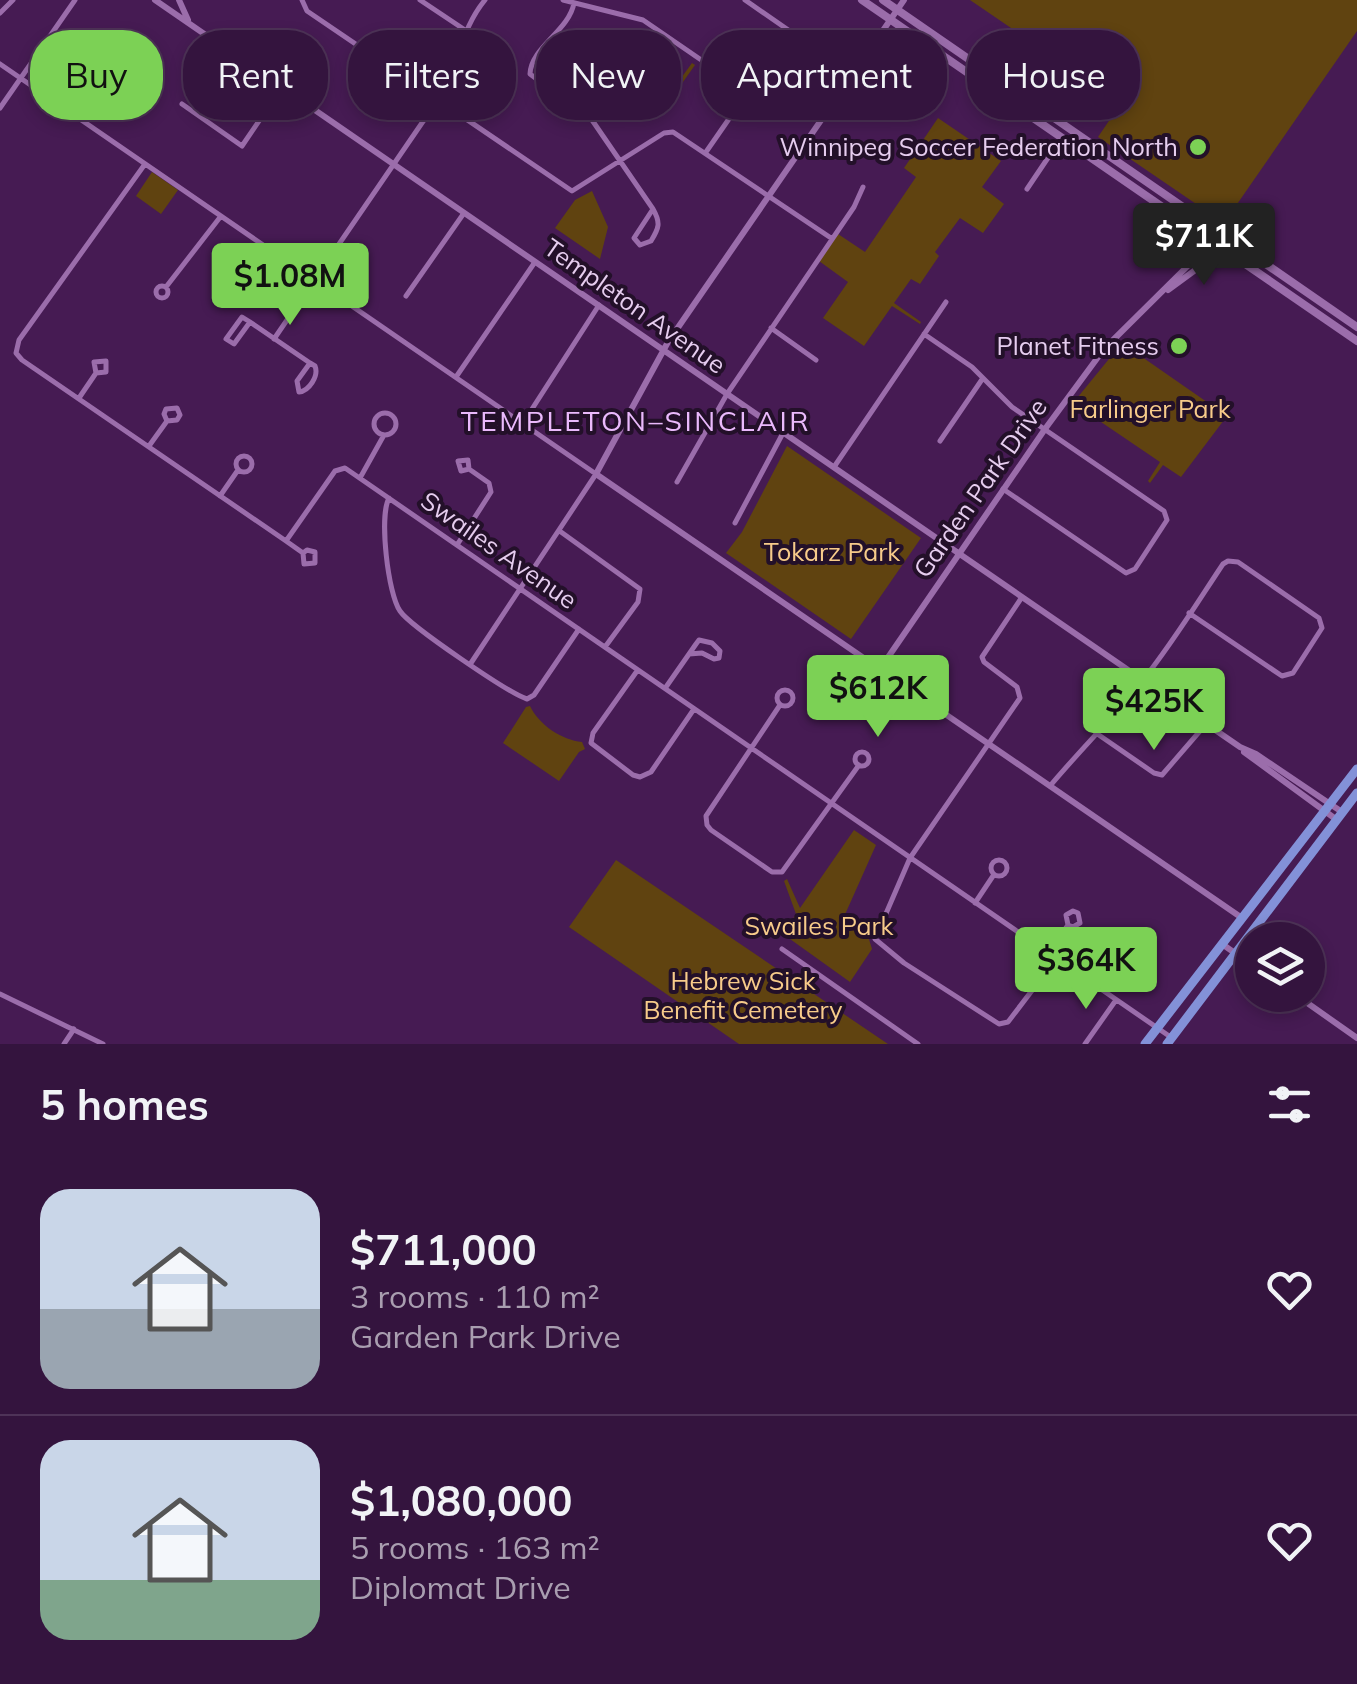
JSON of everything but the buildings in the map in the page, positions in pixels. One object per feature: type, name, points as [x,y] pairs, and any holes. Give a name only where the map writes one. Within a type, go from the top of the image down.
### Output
[{"type":"main road","points":[[862,0],[1357,341]]},
{"type":"main road","points":[[883,0],[1357,327]]},
{"type":"main road","points":[[1145,1044],[1357,769]]},
{"type":"main road","points":[[1261,922],[1357,792]]},
{"type":"main road","points":[[1169,1041],[1235,957]]},
{"type":"street","points":[[0,13],[14,0]]},
{"type":"street","points":[[0,108],[75,0]]},
{"type":"street","name":"Templeton Avenue","points":[[155,0],[167,4],[199,30]]},
{"type":"street","points":[[179,0],[192,25]]},
{"type":"street","points":[[302,0],[306,12],[348,40]]},
{"type":"street","points":[[420,0],[465,30],[486,0]]},
{"type":"street","points":[[563,0],[643,20],[742,88],[740,103],[706,152]]},
{"type":"street","points":[[746,0],[789,30]]},
{"type":"street","points":[[884,30],[904,0]]},
{"type":"street","points":[[574,3],[570,18],[532,62],[530,74],[592,120],[654,209],[660,220],[659,229],[651,242],[640,245],[634,238],[654,209]]},
{"type":"street","points":[[0,64],[1242,918]]},
{"type":"street","name":"Templeton Avenue","points":[[328,119],[1206,724],[1252,761],[1339,816]]},
{"type":"street","points":[[205,120],[242,146],[260,120]]},
{"type":"street","points":[[274,339],[424,120]]},
{"type":"street","points":[[466,120],[572,191],[669,132],[706,152],[831,238]]},
{"type":"street","points":[[470,663],[596,474],[664,350],[822,120]]},
{"type":"street","points":[[1027,189],[1068,128]]},
{"type":"street","points":[[145,164],[16,346],[16,353],[303,553]]},
{"type":"street","points":[[677,482],[727,394],[854,207],[863,187]]},
{"type":"street","points":[[406,296],[464,212]]},
{"type":"street","points":[[166,287],[221,216]]},
{"type":"street","name":"Garden Park Drive","points":[[880,670],[1104,349],[1162,293],[1178,286],[1225,236]]},
{"type":"street","points":[[456,377],[535,262]]},
{"type":"street","points":[[834,467],[946,302]]},
{"type":"street","points":[[523,423],[598,305]]},
{"type":"street","points":[[250,322],[237,342],[228,343],[226,335],[242,317],[250,322],[310,363],[317,373],[307,388],[299,392],[297,381],[310,363]]},
{"type":"street","points":[[771,328],[816,360]]},
{"type":"street","points":[[924,334],[972,367],[1012,407],[1164,511],[1166,524],[1135,568],[1122,572],[1004,489]]},
{"type":"street","points":[[78,398],[96,374]]},
{"type":"street","points":[[940,441],[982,378]]},
{"type":"street","points":[[286,541],[338,468],[360,478],[384,435],[393,432],[396,424],[388,413],[379,414],[374,421],[375,429],[384,435]]},
{"type":"street","points":[[149,446],[167,421]]},
{"type":"street","points":[[735,523],[784,432]]},
{"type":"street","points":[[457,545],[491,492],[489,483],[469,469]]},
{"type":"street","points":[[220,496],[238,470]]},
{"type":"street","name":"Swailes Avenue","points":[[360,478],[1157,1028],[1169,1041]]},
{"type":"street","points":[[389,498],[384,520],[396,605],[412,623],[470,663],[519,696],[531,698],[579,629]]},
{"type":"street","points":[[560,532],[640,590],[638,602],[606,647]]},
{"type":"street","points":[[1050,786],[1143,681],[1223,564],[1234,560],[1319,618],[1322,628],[1293,672],[1282,676],[1189,614]]},
{"type":"street","points":[[1022,597],[984,652],[984,662],[1020,693],[1020,698],[910,858],[875,935],[878,944],[998,1024],[1008,1022],[1056,958]]},
{"type":"street","points":[[665,688],[689,654],[699,640],[720,651],[719,658],[714,659],[702,653],[689,654]]},
{"type":"street","points":[[638,669],[593,733],[591,744],[597,751],[633,775],[647,775],[694,709]]},
{"type":"street","points":[[780,705],[706,816],[706,825],[711,830],[775,873],[786,868],[859,764]]},
{"type":"street","points":[[1096,733],[1162,775],[1206,724]]},
{"type":"street","points":[[976,903],[994,874]]},
{"type":"street","points":[[1049,954],[1068,925]]},
{"type":"street","points":[[1222,944],[1235,953]]},
{"type":"street","points":[[782,949],[918,1044]]},
{"type":"street","points":[[0,994],[104,1044]]},
{"type":"street","points":[[1085,1044],[1116,1000]]},
{"type":"street","points":[[1320,1012],[1357,1038]]},
{"type":"street","points":[[64,1044],[74,1029]]},
{"type":"green space","points":[[970,0],[1357,0],[1357,31],[1224,223],[1098,137],[1110,120],[1140,120],[1140,30],[1014,30]]},
{"type":"green space","points":[[692,63],[695,65],[681,85],[681,78]]},
{"type":"green space","points":[[937,120],[941,120],[1001,161],[982,187],[1004,204],[983,233],[960,218],[935,252],[939,256],[920,284],[911,279],[894,303],[920,324],[892,306],[864,346],[823,318],[848,282],[819,261],[838,234],[865,252],[916,177],[904,168]]},
{"type":"green space","points":[[152,172],[178,190],[161,214],[136,196]]},
{"type":"green space","points":[[592,191],[608,227],[600,259],[555,228],[575,200]]},
{"type":"green space","name":"Farlinger Park","points":[[1122,343],[1227,416],[1181,477],[1163,465],[1150,483],[1160,462],[1073,403]]},
{"type":"green space","name":"Tokarz Park","points":[[787,446],[921,538],[851,639],[726,553],[742,532]]},
{"type":"green space","points":[[530,706],[545,725],[582,742],[585,749],[559,781],[503,743]]},
{"type":"green space","name":"Swailes Park","points":[[854,830],[876,845],[843,919],[868,936],[872,949],[850,982],[783,934],[796,914],[784,881],[787,879],[800,908]]},
{"type":"green space","name":"Hebrew Sick Benefit Cemetery","points":[[616,860],[888,1044],[739,1044],[569,927]]},
{"type":"place","name":"Winnipeg Soccer Federation North","points":[[1198,147]]},
{"type":"place","name":"Planet Fitness","points":[[1179,346]]},
{"type":"district","name":"TEMPLETON–SINCLAIR","points":[[636,421]]}]
